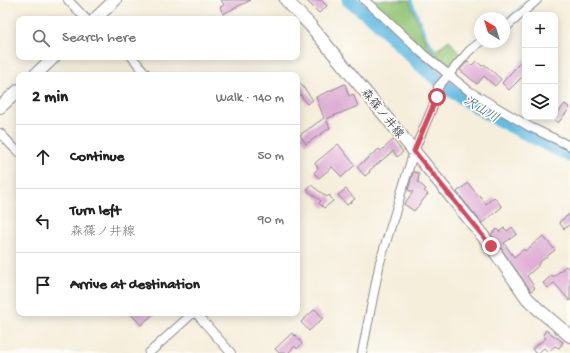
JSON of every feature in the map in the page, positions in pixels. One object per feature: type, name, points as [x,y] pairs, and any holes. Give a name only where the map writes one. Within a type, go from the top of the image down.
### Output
[{"type":"main road","points":[[100,16],[115,0]]},
{"type":"main road","name":"森篠ノ井線","points":[[286,0],[310,25],[491,246],[527,298],[570,336]]},
{"type":"main road","points":[[38,72],[51,60]]},
{"type":"main road","points":[[0,108],[16,93]]},
{"type":"street","points":[[68,0],[83,16]]},
{"type":"street","points":[[364,0],[384,16],[448,77],[495,108],[530,128],[570,146]]},
{"type":"street","points":[[510,24],[537,0]]},
{"type":"street","points":[[362,353],[380,262],[414,151],[437,97],[438,87],[474,47]]},
{"type":"street","points":[[134,60],[144,72]]},
{"type":"street","points":[[0,133],[16,150]]},
{"type":"street","points":[[149,353],[190,316]]},
{"type":"street","points":[[199,316],[231,353]]},
{"type":"green space","points":[[369,0],[409,0],[425,40],[434,52],[449,40],[461,55],[449,69],[447,69]]},
{"type":"building","points":[[221,0],[251,0],[223,14],[220,7],[224,5]]},
{"type":"building","points":[[306,0],[321,0],[327,6],[319,13]]},
{"type":"building","points":[[522,60],[522,77],[509,90],[502,83]]},
{"type":"building","points":[[468,61],[472,65],[476,61],[482,66],[484,64],[501,79],[495,86],[484,76],[477,84],[460,70]]},
{"type":"building","points":[[300,83],[313,100],[307,104],[300,94]]},
{"type":"building","points":[[345,84],[349,96],[353,94],[358,106],[326,119],[330,128],[306,144],[300,135],[324,118],[316,97]]},
{"type":"building","points":[[565,104],[570,108],[558,123],[554,120],[558,120],[558,113]]},
{"type":"building","points":[[393,140],[403,152],[397,157],[393,151],[365,176],[357,167],[379,149],[381,151]]},
{"type":"building","points":[[338,144],[355,165],[342,177],[332,167],[319,178],[314,173],[318,168],[315,163]]},
{"type":"building","points":[[413,172],[419,173],[418,182],[426,189],[424,191],[428,194],[414,211],[404,204],[413,192],[408,190]]},
{"type":"building","points":[[468,183],[486,204],[494,197],[502,207],[482,223],[457,192]]},
{"type":"building","points":[[311,185],[327,197],[329,195],[333,201],[324,208],[319,203],[321,201],[307,190]]},
{"type":"building","points":[[346,189],[355,199],[347,205],[338,195]]},
{"type":"building","points":[[570,214],[570,224],[564,229],[559,222]]},
{"type":"building","points":[[512,227],[517,234],[504,243],[514,257],[524,249],[525,251],[543,236],[555,250],[540,262],[538,266],[527,276],[535,288],[531,291],[491,234],[497,229],[499,232],[504,228],[507,231]]},
{"type":"building","points":[[566,266],[570,271],[570,301],[554,283],[548,288],[543,283]]},
{"type":"building","points":[[315,309],[323,318],[309,331],[301,322]]},
{"type":"building","points":[[133,316],[152,316],[141,325]]},
{"type":"building","points":[[546,330],[563,342],[559,348],[555,346],[548,352],[544,348],[538,353],[535,353],[532,349],[546,338],[543,335]]},
{"type":"building","points":[[292,333],[295,336],[296,335],[302,344],[297,349],[295,346],[288,353],[279,353],[275,349]]},
{"type":"waterway","name":"沢山川","points":[[349,0],[375,19],[416,60],[448,88],[489,114],[570,155]]},
{"type":"waterway","points":[[411,0],[427,39],[435,50]]},
{"type":"waterway","points":[[510,17],[529,0]]},
{"type":"route","points":[[437,97],[414,151],[491,246]]}]
